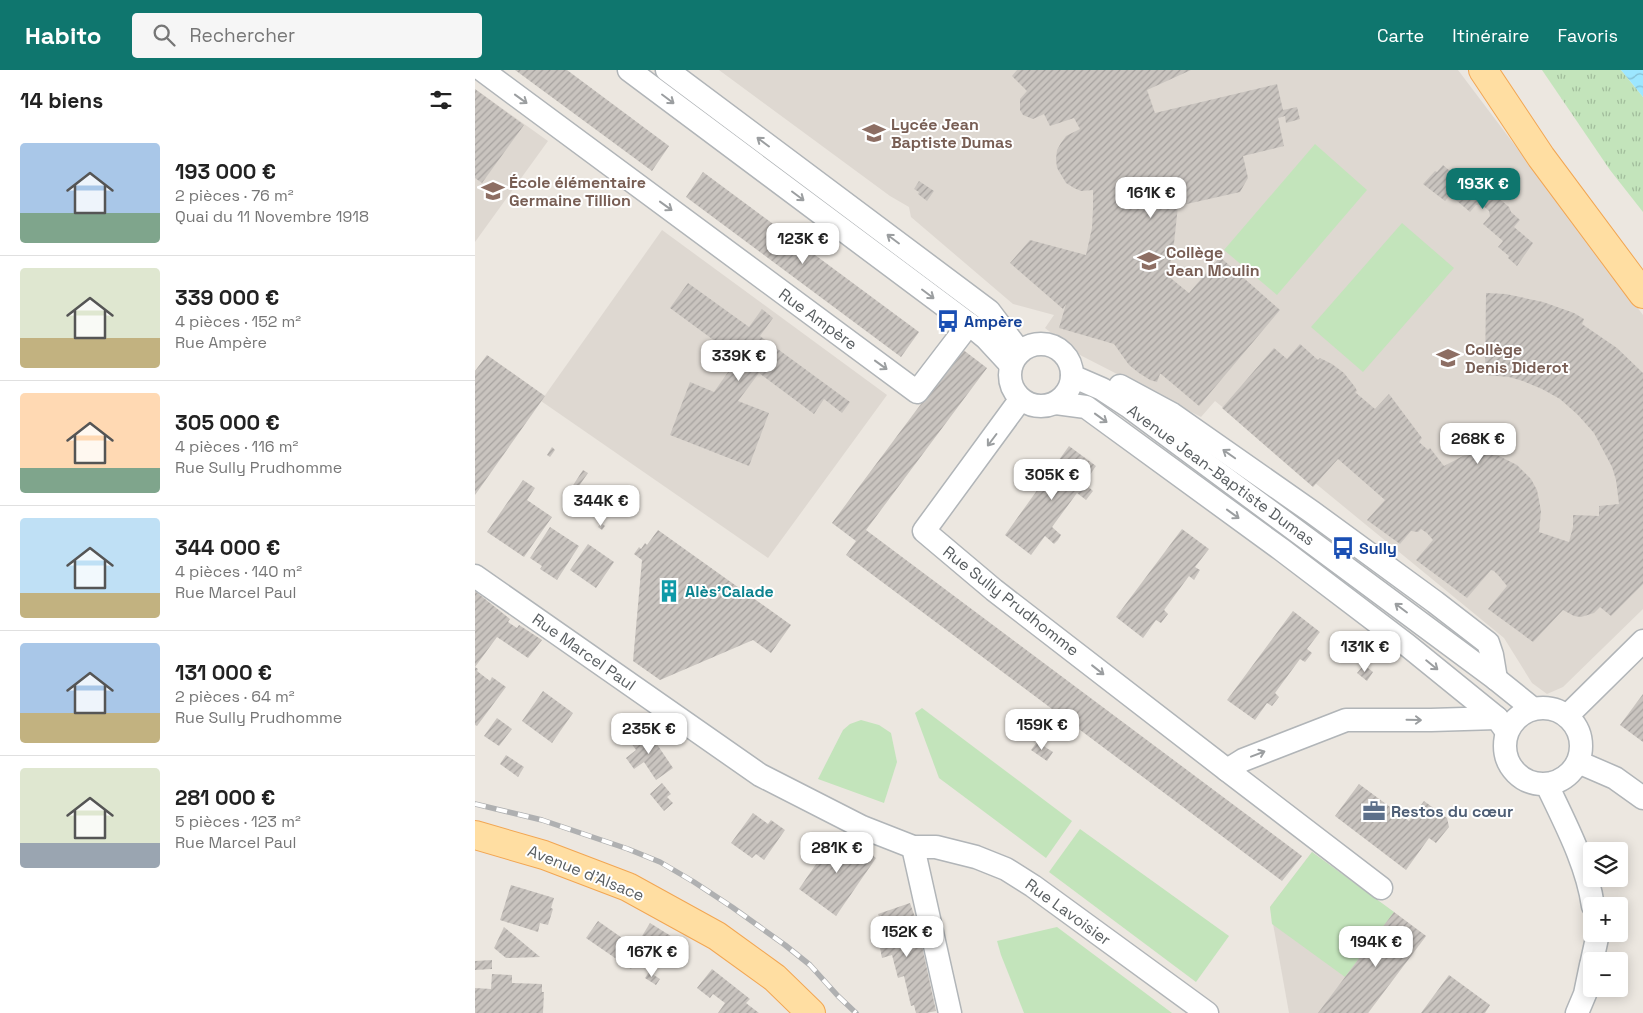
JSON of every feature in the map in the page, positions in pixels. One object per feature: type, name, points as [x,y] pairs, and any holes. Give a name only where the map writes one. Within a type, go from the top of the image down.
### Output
[{"type":"main road","points":[[1483,70],[1541,157],[1643,294]]},
{"type":"main road","name":"Avenue d'Alsace","points":[[475,835],[545,855],[628,886],[717,936],[775,978],[811,1013]]},
{"type":"street","name":"Rue Ampère","points":[[482,70],[917,392],[969,324]]},
{"type":"street","points":[[629,70],[1016,358]]},
{"type":"street","points":[[667,70],[989,311],[1016,358]]},
{"type":"street","points":[[1041,344],[1052,346],[1063,354],[1072,371],[1067,392],[1057,403],[1042,407],[1020,400],[1010,383],[1016,358],[1028,346],[1041,344]]},
{"type":"street","name":"Avenue Jean-Baptiste Dumas","points":[[1072,371],[1128,406],[1533,708]]},
{"type":"street","name":"Rue Sully Prudhomme","points":[[1020,400],[924,531],[994,590],[1381,888]]},
{"type":"street","name":"Avenue Jean-Baptiste Dumas","points":[[1057,403],[1086,407],[1282,550],[1407,645],[1502,725]]},
{"type":"street","name":"Rue Marcel Paul","points":[[475,576],[760,775],[862,826],[913,847]]},
{"type":"street","points":[[1568,716],[1643,641]]},
{"type":"street","points":[[1227,770],[1243,760],[1346,720],[1431,720],[1502,725],[1533,708],[1551,708],[1568,716],[1579,730],[1582,749],[1578,762],[1563,779],[1547,785],[1528,782],[1513,770],[1505,752],[1502,725]]},
{"type":"street","points":[[1578,762],[1615,778],[1643,798]]},
{"type":"street","points":[[1547,785],[1579,854],[1591,897]]},
{"type":"street","points":[[913,847],[950,1013]]},
{"type":"street","name":"Rue Lavoisier","points":[[913,847],[936,847],[975,857],[1006,869],[1033,886],[1207,1013]]},
{"type":"street","points":[[1577,1013],[1584,997]]},
{"type":"shaded area","points":[[719,70],[1458,70],[1643,315],[1643,609],[1563,687],[1547,694],[1532,683],[1504,638],[1215,401],[1201,417],[1080,355],[1045,328],[1054,315],[1013,304],[911,217],[909,207],[890,196]]},
{"type":"shaded area","name":"École élémentaire Germaine Tillion","points":[[475,89],[548,141],[475,242]]},
{"type":"shaded area","points":[[662,230],[887,395],[768,558],[541,401]]},
{"type":"shaded area","points":[[1312,852],[1426,936],[1368,1013],[1289,1013],[1270,907]]},
{"type":"green space","points":[[1542,70],[1621,70],[1643,97],[1643,212],[1610,170]]},
{"type":"green space","points":[[1315,144],[1367,190],[1277,295],[1224,250]]},
{"type":"green space","points":[[1402,223],[1454,268],[1363,372],[1311,327]]},
{"type":"green space","points":[[922,708],[1072,821],[1046,858],[939,778],[915,713]]},
{"type":"green space","points":[[861,720],[879,725],[891,733],[897,762],[884,803],[818,779],[843,730],[850,724]]},
{"type":"green space","points":[[1080,829],[1229,936],[1196,982],[1049,872]]},
{"type":"green space","points":[[1312,852],[1394,912],[1345,977],[1272,924],[1270,907]]},
{"type":"green space","points":[[1057,927],[1172,1013],[1024,1013],[997,941]]},
{"type":"water","points":[[1621,70],[1643,70],[1643,97]]},
{"type":"building","points":[[515,70],[567,70],[669,146],[652,171]]},
{"type":"building","points":[[1017,70],[1191,70],[1147,90],[1155,113],[1277,84],[1283,110],[1297,107],[1300,119],[1286,123],[1285,116],[1278,118],[1284,146],[1243,156],[1248,178],[1240,192],[1178,206],[1168,276],[1189,293],[1220,257],[1280,310],[1199,406],[1161,374],[1157,382],[1139,373],[1129,365],[1114,344],[1059,328],[1066,304],[1063,309],[1010,263],[1030,240],[1086,255],[1092,228],[1093,208],[1093,190],[1081,191],[1074,188],[1066,183],[1057,168],[1057,150],[1061,143],[1066,136],[1080,129],[1074,118],[1050,126],[1044,114],[1033,119],[1023,115],[1020,110],[1020,99],[1027,91],[1012,76]]},
{"type":"building","points":[[475,89],[524,125],[482,183],[475,178]]},
{"type":"building","points":[[1443,165],[1463,182],[1468,175],[1479,184],[1482,184],[1509,207],[1511,212],[1520,220],[1514,227],[1533,243],[1517,266],[1498,247],[1503,241],[1483,224],[1490,216],[1489,211],[1481,204],[1476,205],[1470,212],[1450,195],[1445,201],[1423,184]]},
{"type":"building","points":[[703,172],[919,332],[901,357],[686,197]]},
{"type":"building","points":[[919,181],[934,191],[927,201],[914,189]]},
{"type":"building","points":[[688,283],[749,327],[762,309],[773,318],[760,336],[850,402],[842,413],[824,399],[814,414],[759,373],[738,401],[769,413],[749,466],[670,435],[690,382],[714,392],[738,358],[670,308]]},
{"type":"building","points":[[1486,293],[1506,294],[1543,302],[1574,313],[1584,319],[1582,324],[1617,348],[1643,373],[1643,584],[1611,616],[1600,607],[1594,613],[1581,617],[1574,616],[1563,610],[1533,642],[1488,609],[1507,586],[1494,571],[1491,570],[1467,598],[1416,560],[1433,540],[1427,533],[1421,529],[1418,532],[1411,531],[1400,544],[1367,520],[1385,500],[1338,459],[1313,487],[1222,408],[1274,348],[1287,359],[1300,344],[1318,360],[1320,358],[1332,364],[1344,373],[1355,387],[1357,391],[1355,392],[1375,409],[1389,394],[1422,438],[1419,442],[1428,450],[1430,448],[1444,466],[1463,456],[1483,453],[1499,456],[1517,465],[1531,479],[1537,490],[1541,511],[1539,532],[1569,542],[1573,527],[1573,515],[1599,516],[1599,506],[1619,504],[1616,480],[1612,467],[1594,433],[1560,399],[1523,381],[1509,377],[1485,375]]},
{"type":"building","points":[[962,349],[987,368],[866,530],[1302,856],[1282,881],[846,555],[856,541],[832,523]]},
{"type":"building","points":[[487,355],[545,396],[475,495],[475,371]]},
{"type":"building","points":[[1069,446],[1096,466],[1084,483],[1093,491],[1086,500],[1077,493],[1052,527],[1061,535],[1058,540],[1054,544],[1045,536],[1031,555],[1005,535]]},
{"type":"building","points":[[552,447],[555,450],[550,457],[547,455]]},
{"type":"building","points":[[583,470],[588,473],[572,496],[568,493]]},
{"type":"building","points":[[523,480],[535,488],[527,500],[552,517],[524,557],[487,532]]},
{"type":"building","points":[[601,523],[605,526],[602,530],[598,527]]},
{"type":"building","points":[[550,527],[579,546],[557,580],[540,569],[542,566],[530,558]]},
{"type":"building","points":[[1182,529],[1209,549],[1195,567],[1200,570],[1194,580],[1189,576],[1164,610],[1168,614],[1161,623],[1156,620],[1143,638],[1116,617]]},
{"type":"building","points":[[658,530],[791,625],[771,653],[753,640],[660,680],[633,661],[642,560],[634,554],[639,547],[641,549],[645,543],[647,545]]},
{"type":"building","points":[[588,544],[614,562],[596,588],[570,570]]},
{"type":"building","points":[[475,591],[510,619],[508,622],[517,628],[519,625],[542,640],[528,658],[497,637],[475,667]]},
{"type":"building","points":[[1293,611],[1320,632],[1307,649],[1312,653],[1305,662],[1300,659],[1275,693],[1279,697],[1272,706],[1267,703],[1255,720],[1227,700]]},
{"type":"building","points":[[1364,665],[1373,672],[1367,681],[1357,673]]},
{"type":"building","points":[[475,667],[478,669],[477,671],[490,681],[492,677],[506,687],[477,726],[475,725]]},
{"type":"building","points":[[543,691],[573,713],[552,743],[522,721]]},
{"type":"building","points":[[1643,694],[1643,742],[1620,725]]},
{"type":"building","points":[[497,718],[512,729],[499,746],[484,736]]},
{"type":"building","points":[[646,728],[673,768],[656,780],[644,762],[634,769],[626,758],[636,750],[629,740]]},
{"type":"building","points":[[1037,742],[1053,752],[1047,761],[1031,750]]},
{"type":"building","points":[[506,755],[524,767],[518,777],[500,764]]},
{"type":"building","points":[[662,783],[671,794],[667,797],[673,803],[664,811],[650,794]]},
{"type":"building","points":[[1359,784],[1409,821],[1424,801],[1447,818],[1449,827],[1436,843],[1429,838],[1406,870],[1335,816]]},
{"type":"building","points":[[753,813],[768,824],[771,820],[785,830],[764,860],[756,854],[752,858],[731,843]]},
{"type":"building","points":[[838,832],[876,858],[836,916],[799,889]]},
{"type":"building","points":[[511,885],[554,898],[548,925],[540,923],[538,932],[500,920]]},
{"type":"building","points":[[910,903],[918,926],[897,932],[902,952],[922,946],[936,1011],[926,1013],[916,1013],[914,1005],[911,1006],[904,976],[898,978],[892,955],[882,958],[878,937],[886,935],[878,914]]},
{"type":"building","points":[[1394,912],[1426,936],[1368,1013],[1318,1013]]},
{"type":"building","points":[[598,921],[642,952],[631,969],[586,938]]},
{"type":"building","points":[[650,923],[682,943],[667,967],[642,952],[639,941]]},
{"type":"building","points":[[504,927],[540,957],[506,958],[494,948]]},
{"type":"building","points":[[492,960],[492,969],[475,970],[475,961]]},
{"type":"building","points":[[712,969],[750,999],[746,1003],[759,1013],[718,1013],[725,1003],[713,994],[710,998],[697,988]]},
{"type":"building","points":[[649,972],[660,979],[656,985],[645,978]]},
{"type":"building","points":[[492,974],[512,975],[512,983],[542,984],[542,992],[544,992],[543,1013],[475,1013],[475,988],[491,989]]},
{"type":"building","points":[[1449,975],[1490,1005],[1485,1013],[1421,1013]]},
{"type":"railway","points":[[475,804],[542,820],[628,849],[660,862],[732,907],[785,945],[810,965],[856,1013]]},
{"type":"place","name":"Lycée Jean Baptiste Dumas","points":[[874,133]]},
{"type":"place","name":"École élémentaire Germaine Tillion","points":[[493,191]]},
{"type":"place","name":"Collège Jean Moulin","points":[[1149,261]]},
{"type":"place","name":"Ampère","points":[[948,321]]},
{"type":"place","name":"Collège Denis Diderot","points":[[1448,358]]},
{"type":"place","name":"Sully","points":[[1343,548]]},
{"type":"place","name":"Alès'Calade","points":[[669,591]]},
{"type":"place","name":"Restos du cœur","points":[[1374,811]]}]
